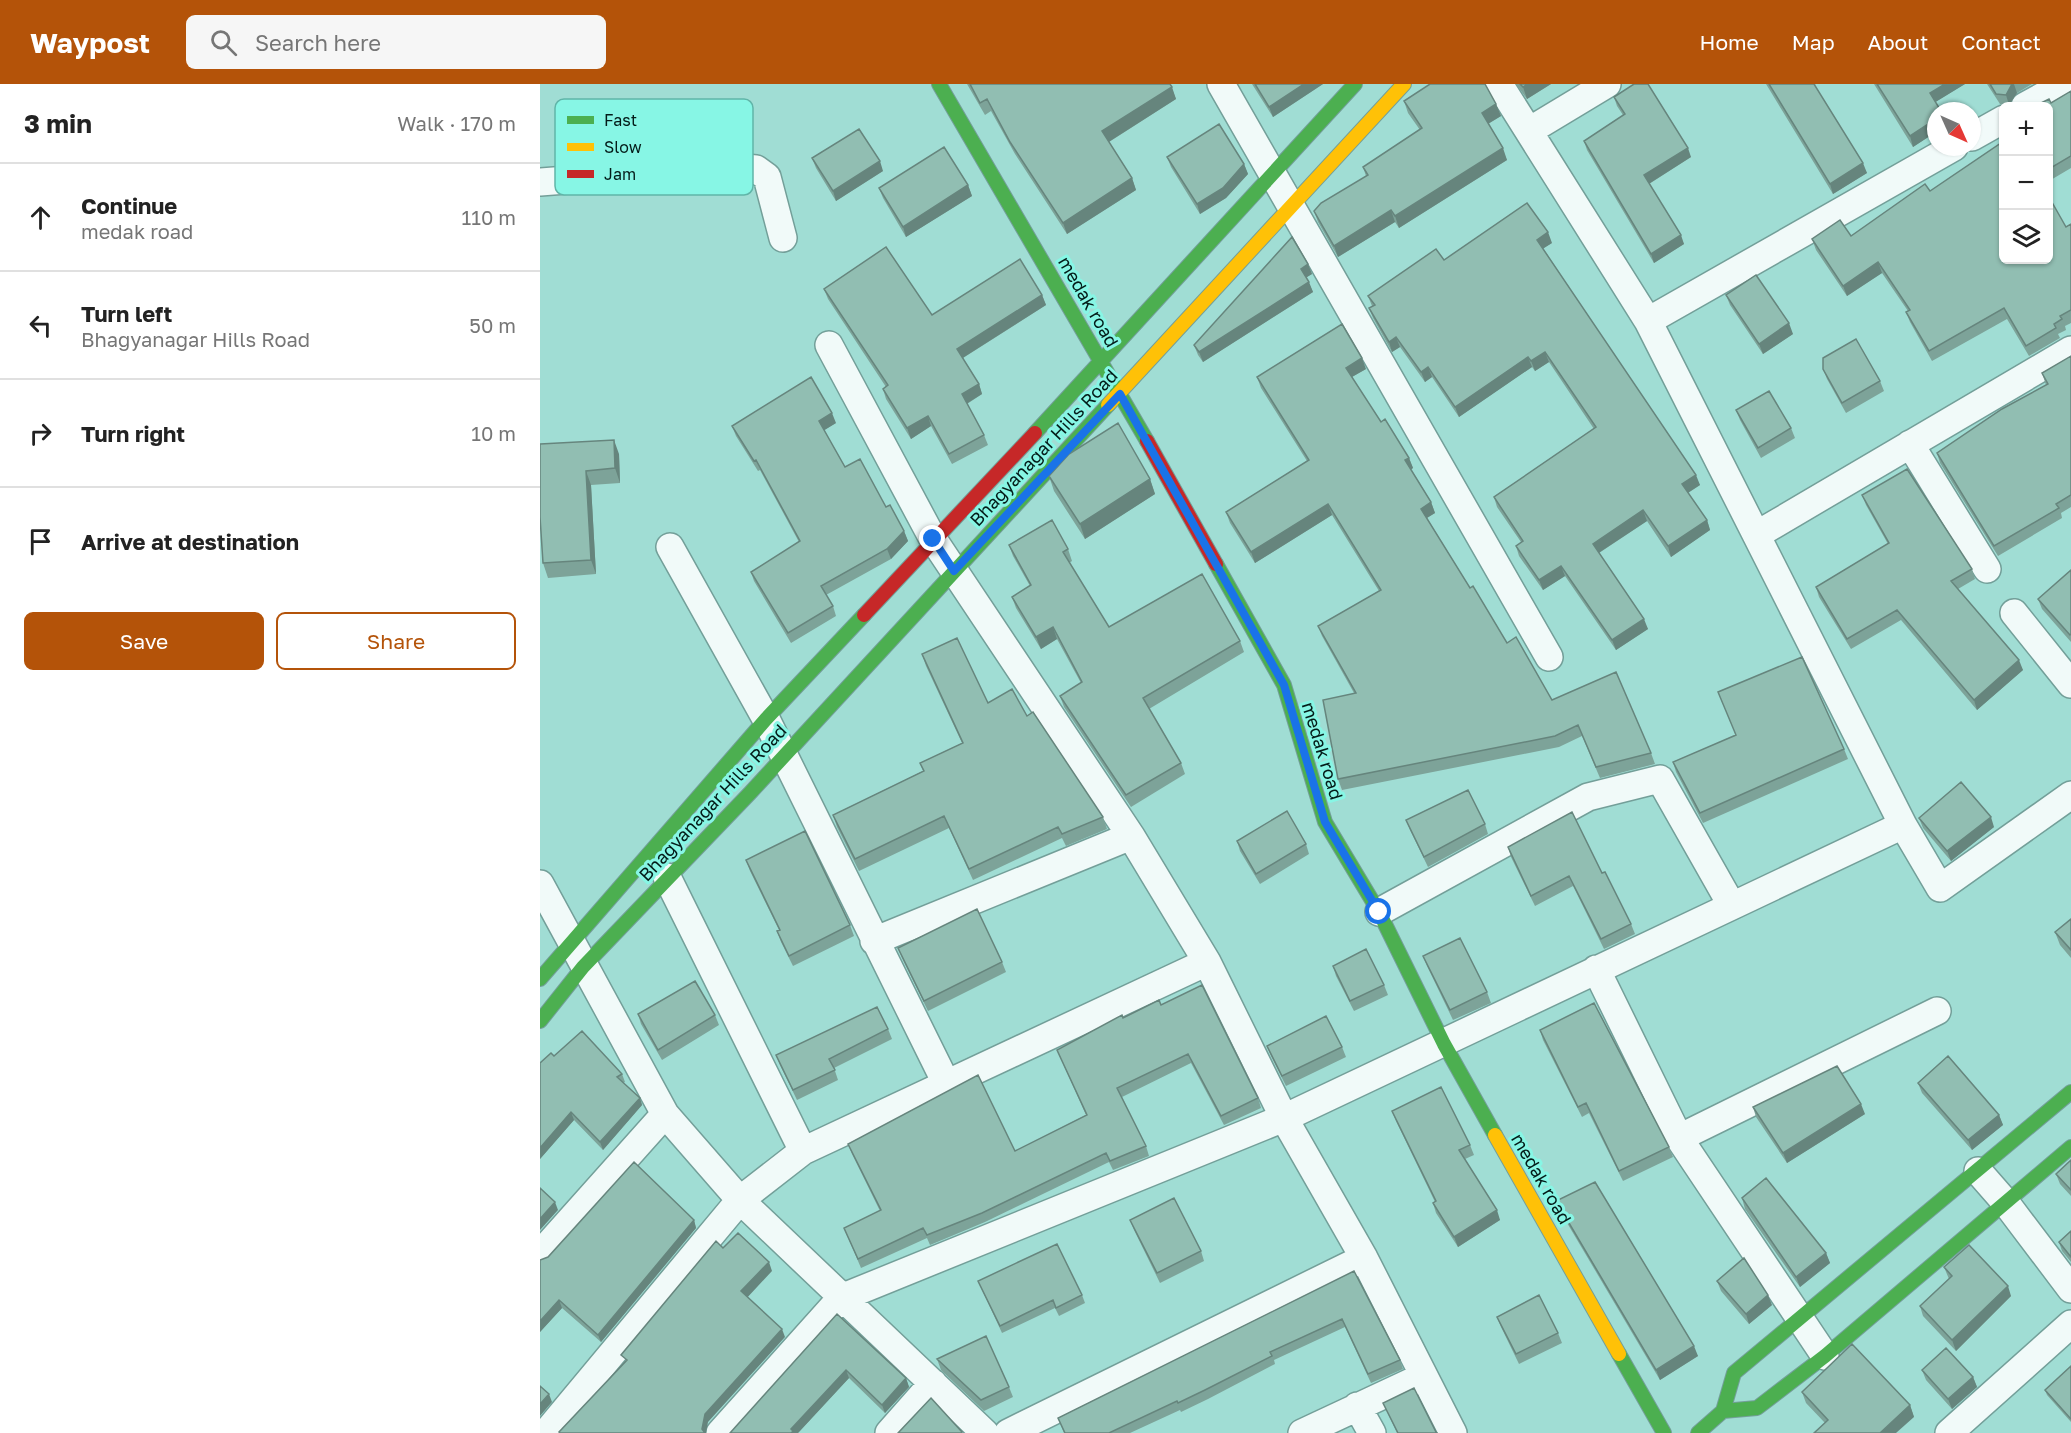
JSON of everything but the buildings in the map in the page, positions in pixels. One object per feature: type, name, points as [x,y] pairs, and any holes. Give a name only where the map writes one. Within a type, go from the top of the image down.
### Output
[{"type":"street","name":"medak road","points":[[939,84],[1102,362],[1284,685],[1325,822],[1379,912],[1443,1044],[1664,1433]]},
{"type":"street","points":[[1221,84],[1549,657]]},
{"type":"street","name":"Bhagyanagar Hills Road","points":[[540,979],[766,719],[1102,362],[1271,173],[1355,84]]},
{"type":"street","name":"Bhagyanagar Hills Road","points":[[540,1021],[583,967],[1120,394],[1404,84]]},
{"type":"street","points":[[1499,84],[1648,321],[1758,534],[1903,825],[1940,888],[2071,795]]},
{"type":"street","points":[[1529,131],[1607,84]]},
{"type":"street","points":[[2032,102],[2065,84]]},
{"type":"street","points":[[1981,132],[1999,122]]},
{"type":"street","points":[[1648,321],[1938,156]]},
{"type":"street","points":[[753,169],[767,177],[783,238]]},
{"type":"street","points":[[540,182],[555,181]]},
{"type":"street","points":[[829,345],[933,539],[1131,836],[1208,962],[1284,1118],[1364,1258],[1453,1433]]},
{"type":"street","points":[[1758,534],[2071,350]]},
{"type":"street","points":[[1910,444],[1987,569]]},
{"type":"street","points":[[670,547],[766,719],[946,1083]]},
{"type":"street","points":[[2014,613],[2071,684]]},
{"type":"street","points":[[1379,912],[1588,797],[1660,780],[1732,906]]},
{"type":"street","points":[[720,1433],[841,1298],[1284,1118],[1903,825]]},
{"type":"street","points":[[874,941],[1131,836]]},
{"type":"street","points":[[667,877],[803,1150]]},
{"type":"street","points":[[540,884],[583,967],[665,1114],[741,1200],[841,1298],[985,1433]]},
{"type":"street","points":[[546,1433],[741,1200],[803,1150],[1208,962]]},
{"type":"street","points":[[1596,969],[1679,1138],[1825,1356]]},
{"type":"street","points":[[1679,1138],[1937,1011]]},
{"type":"street","points":[[1698,1433],[1723,1411],[1734,1374],[2071,1092]]},
{"type":"street","points":[[540,1254],[665,1114]]},
{"type":"street","points":[[1723,1411],[1757,1408],[1825,1356],[2071,1147]]},
{"type":"street","points":[[1978,1171],[2006,1203],[2071,1289]]},
{"type":"street","points":[[1008,1433],[1364,1258]]},
{"type":"street","points":[[1949,1433],[2071,1324]]},
{"type":"street","points":[[1302,1433],[1424,1376]]},
{"type":"street","points":[[889,1433],[933,1383]]},
{"type":"street","points":[[1357,1406],[1372,1433]]},
{"type":"traffic: fast","points":[[939,84],[1147,441]]},
{"type":"traffic: fast","points":[[1035,433],[1355,84]]},
{"type":"traffic: fast","points":[[540,1021],[583,967],[750,793],[1108,405]]},
{"type":"traffic: fast","points":[[1216,564],[1284,685],[1325,822],[1379,912],[1444,1044],[1495,1135]]},
{"type":"traffic: fast","points":[[540,979],[766,719],[864,615]]},
{"type":"traffic: fast","points":[[1698,1433],[1723,1411],[1734,1373],[2071,1092]]},
{"type":"traffic: fast","points":[[1723,1411],[1757,1408],[1825,1356],[2071,1147]]},
{"type":"traffic: fast","points":[[1619,1354],[1664,1433]]},
{"type":"traffic: slow","points":[[1108,405],[1404,84]]},
{"type":"traffic: slow","points":[[1495,1135],[1619,1354]]},
{"type":"traffic: jam","points":[[864,615],[1035,433]]},
{"type":"traffic: jam","points":[[1147,441],[1216,564]]},
{"type":"route","points":[[933,539],[954,571],[1120,394],[1284,685],[1325,822],[1379,912]]}]
